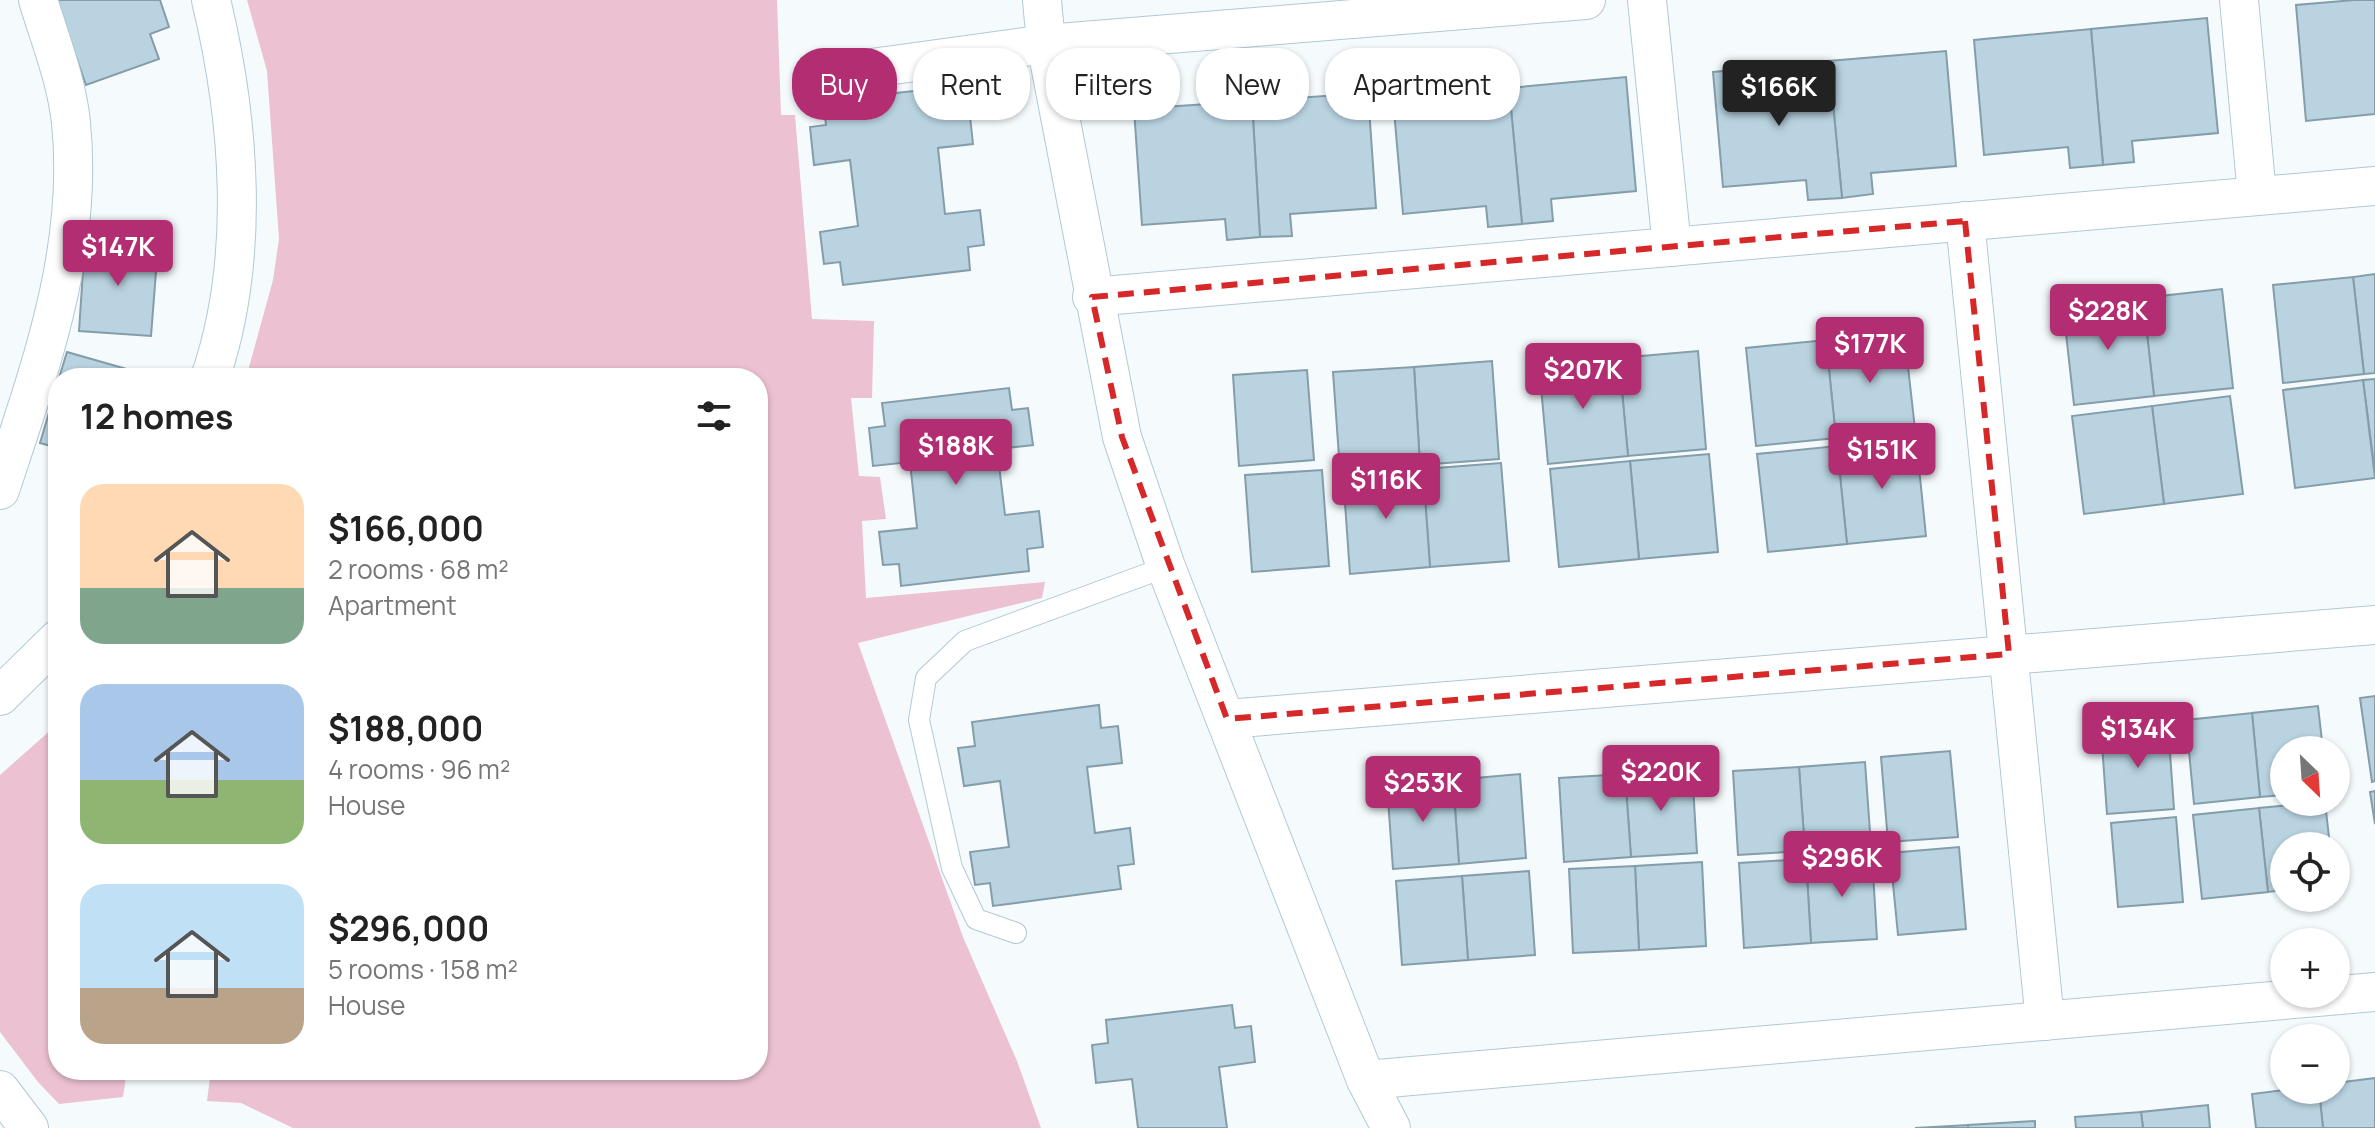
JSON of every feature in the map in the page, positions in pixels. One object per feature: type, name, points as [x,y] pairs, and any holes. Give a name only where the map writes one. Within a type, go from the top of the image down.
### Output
[{"type":"street","points":[[0,490],[62,290],[71,234],[71,121],[38,0]]},
{"type":"street","points":[[211,0],[223,52],[235,140],[230,298],[212,368]]},
{"type":"street","points":[[1042,0],[1046,44],[1092,297],[1122,437],[1166,567],[1366,1080],[1391,1128]]},
{"type":"street","points":[[897,65],[1046,44],[1586,0]]},
{"type":"street","points":[[1647,0],[1672,247]]},
{"type":"street","points":[[2239,0],[2257,195]]},
{"type":"street","points":[[1092,297],[2375,186]]},
{"type":"street","points":[[1965,221],[2045,1021]]},
{"type":"street","points":[[1227,719],[2375,625]]},
{"type":"street","points":[[0,696],[48,649]]},
{"type":"street","points":[[1366,1080],[2375,992]]},
{"type":"street","points":[[0,1090],[29,1128]]},
{"type":"lane","points":[[1016,933],[976,919],[952,868],[919,720],[926,678],[965,641],[1166,567]]},
{"type":"highlighted area","points":[[1965,221],[2009,654],[1227,719],[1122,437],[1092,297]]},
{"type":"shaded area","points":[[247,0],[777,0],[781,115],[792,115],[792,120],[795,120],[812,319],[874,321],[872,398],[851,398],[859,476],[880,477],[886,519],[862,521],[866,598],[1045,582],[1042,598],[858,643],[963,937],[1017,1061],[1041,1128],[293,1128],[241,1103],[207,1101],[210,1080],[768,1080],[768,368],[249,368],[273,280],[279,239],[267,71]]},
{"type":"shaded area","points":[[48,732],[48,1080],[126,1080],[123,1097],[59,1104],[0,1032],[0,775]]},
{"type":"building","points":[[56,0],[160,0],[169,27],[150,34],[159,59],[86,85]]},
{"type":"building","points":[[2375,0],[2375,114],[2306,121],[2296,5]]},
{"type":"building","points":[[2207,18],[2218,133],[2132,141],[2134,162],[2103,165],[2091,29]]},
{"type":"building","points":[[2091,29],[2103,165],[2070,168],[2068,147],[1984,155],[1974,40]]},
{"type":"building","points":[[1946,51],[1956,166],[1871,173],[1873,194],[1842,198],[1829,61]]},
{"type":"building","points":[[1829,61],[1842,198],[1808,200],[1806,180],[1723,187],[1713,72]]},
{"type":"building","points":[[1626,77],[1636,191],[1551,199],[1553,221],[1522,224],[1512,120],[1520,120],[1520,87]]},
{"type":"building","points":[[913,91],[913,120],[970,120],[973,144],[938,148],[945,214],[980,210],[984,245],[968,247],[970,270],[843,285],[840,262],[824,264],[820,232],[858,226],[850,160],[814,165],[810,127],[826,125],[825,120],[897,120],[897,93]]},
{"type":"building","points":[[1325,96],[1325,120],[1370,120],[1376,208],[1290,214],[1292,236],[1260,237],[1253,120],[1309,120],[1309,97]]},
{"type":"building","points":[[1196,105],[1196,120],[1253,120],[1260,237],[1227,240],[1225,219],[1142,225],[1135,120],[1180,120],[1180,106]]},
{"type":"building","points":[[1395,120],[1512,120],[1522,224],[1488,227],[1486,206],[1403,214]]},
{"type":"building","points":[[85,241],[158,246],[151,336],[79,331]]},
{"type":"building","points":[[2375,274],[2375,373],[2364,374],[2353,277]]},
{"type":"building","points":[[2353,277],[2364,374],[2283,383],[2273,285]]},
{"type":"building","points":[[2222,289],[2233,388],[2154,396],[2143,298]]},
{"type":"building","points":[[2143,298],[2154,396],[2074,405],[2063,307]]},
{"type":"building","points":[[1904,331],[1915,429],[1836,438],[1826,340]]},
{"type":"building","points":[[1826,340],[1836,438],[1756,446],[1746,348]]},
{"type":"building","points":[[1698,351],[1706,449],[1628,456],[1619,358]]},
{"type":"building","points":[[67,352],[123,368],[62,368]]},
{"type":"building","points":[[1619,358],[1628,456],[1548,464],[1539,365]]},
{"type":"building","points":[[1492,361],[1499,459],[1420,465],[1414,367]]},
{"type":"building","points":[[1414,367],[1420,465],[1340,471],[1333,372]]},
{"type":"building","points":[[1307,370],[1314,460],[1239,466],[1233,375]]},
{"type":"building","points":[[2375,379],[2375,473],[2363,380]]},
{"type":"building","points":[[2363,380],[2375,478],[2295,488],[2283,390]]},
{"type":"building","points":[[1009,388],[1012,410],[1028,408],[1033,445],[997,449],[1005,515],[1039,511],[1043,547],[1027,549],[1029,571],[901,586],[899,564],[883,565],[879,532],[917,528],[910,462],[873,466],[869,428],[885,426],[882,403]]},
{"type":"building","points":[[2230,396],[2243,494],[2164,504],[2152,406]]},
{"type":"building","points":[[2152,406],[2164,504],[2084,514],[2072,416]]},
{"type":"building","points":[[48,416],[48,445],[40,443]]},
{"type":"building","points":[[1916,438],[1926,536],[1847,544],[1837,446]]},
{"type":"building","points":[[1837,446],[1847,544],[1768,552],[1757,454]]},
{"type":"building","points":[[1709,454],[1718,552],[1639,559],[1630,461]]},
{"type":"building","points":[[1630,461],[1639,559],[1559,567],[1550,469]]},
{"type":"building","points":[[1501,463],[1509,561],[1430,567],[1423,469]]},
{"type":"building","points":[[1423,469],[1430,567],[1350,574],[1343,475]]},
{"type":"building","points":[[1322,470],[1329,566],[1252,572],[1245,475]]},
{"type":"building","points":[[2375,696],[2375,781],[2372,782],[2360,698]]},
{"type":"building","points":[[1099,705],[1101,728],[1118,726],[1122,763],[1087,767],[1095,833],[1130,828],[1134,864],[1118,866],[1121,889],[993,906],[990,883],[975,885],[970,852],[1009,847],[1000,781],[964,786],[958,748],[975,746],[972,722]]},
{"type":"building","points":[[2318,706],[2321,736],[2270,736],[2270,796],[2260,797],[2252,713]]},
{"type":"building","points":[[2252,713],[2260,797],[2194,804],[2186,720]]},
{"type":"building","points":[[2168,725],[2174,809],[2107,814],[2101,730]]},
{"type":"building","points":[[1950,751],[1958,837],[1888,842],[1881,757]]},
{"type":"building","points":[[1865,762],[1871,846],[1805,851],[1799,767]]},
{"type":"building","points":[[1799,767],[1805,851],[1738,855],[1733,771]]},
{"type":"building","points":[[1692,768],[1697,853],[1631,857],[1625,774]]},
{"type":"building","points":[[1520,774],[1526,858],[1459,864],[1453,780]]},
{"type":"building","points":[[1625,774],[1631,857],[1564,862],[1559,778]]},
{"type":"building","points":[[1453,780],[1459,864],[1393,869],[1387,785]]},
{"type":"building","points":[[2375,791],[2375,824],[2370,792]]},
{"type":"building","points":[[2270,807],[2270,816],[2327,816],[2328,832],[2270,832],[2268,892],[2259,808]]},
{"type":"building","points":[[2259,808],[2268,892],[2202,899],[2193,815]]},
{"type":"building","points":[[2176,817],[2183,902],[2118,907],[2111,823]]},
{"type":"building","points":[[1959,847],[1966,929],[1898,935],[1890,853]]},
{"type":"building","points":[[1872,855],[1877,939],[1811,943],[1806,859]]},
{"type":"building","points":[[1806,859],[1811,943],[1744,948],[1739,863]]},
{"type":"building","points":[[1702,862],[1706,946],[1639,950],[1635,866]]},
{"type":"building","points":[[1635,866],[1639,950],[1573,953],[1569,869]]},
{"type":"building","points":[[1529,871],[1535,955],[1468,960],[1462,876]]},
{"type":"building","points":[[1462,876],[1468,960],[1402,965],[1396,881]]},
{"type":"building","points":[[1232,1005],[1235,1028],[1251,1026],[1255,1062],[1219,1067],[1227,1128],[1138,1128],[1132,1079],[1096,1083],[1092,1045],[1108,1043],[1106,1020]]},
{"type":"building","points":[[2375,1078],[2375,1128],[2323,1128],[2320,1104],[2350,1104],[2350,1081]]},
{"type":"building","points":[[2270,1092],[2270,1104],[2320,1104],[2323,1128],[2256,1128],[2252,1094]]},
{"type":"building","points":[[2208,1105],[2210,1128],[2143,1128],[2141,1112]]},
{"type":"building","points":[[2141,1112],[2143,1128],[2076,1128],[2075,1117]]},
{"type":"building","points":[[2035,1121],[2035,1128],[1968,1128],[1968,1125]]},
{"type":"building","points":[[1968,1125],[1968,1128],[1915,1128]]}]
